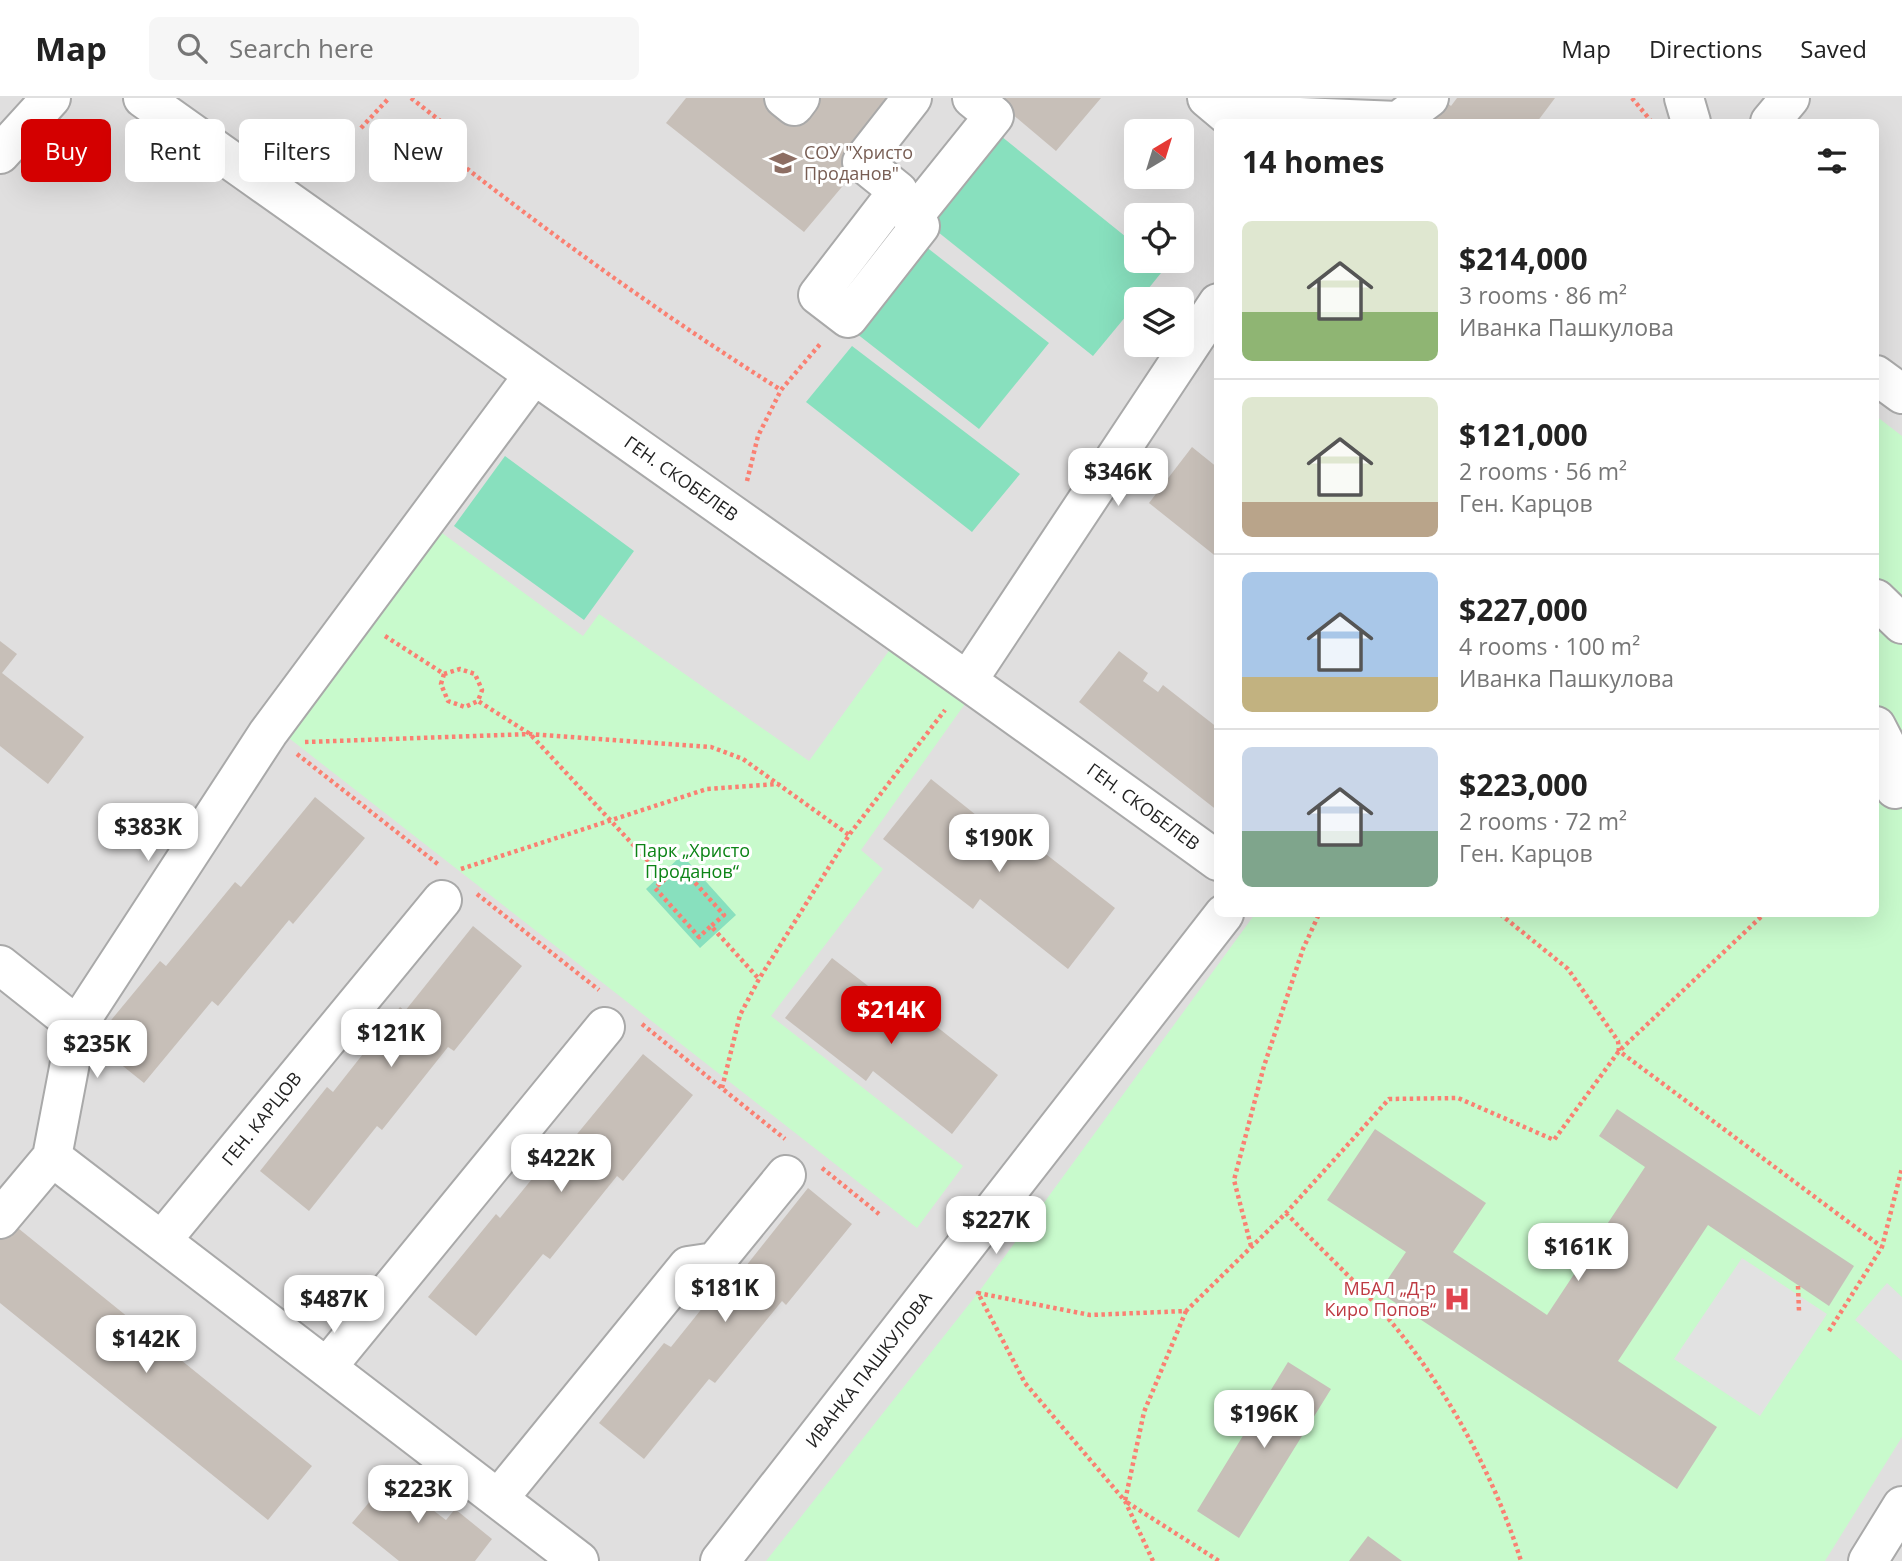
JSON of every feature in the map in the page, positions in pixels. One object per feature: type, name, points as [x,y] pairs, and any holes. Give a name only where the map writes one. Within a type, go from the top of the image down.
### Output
[{"type":"street","points":[[0,153],[51,98]]},
{"type":"street","name":"ГЕН. СКОБЕЛЕВ","points":[[143,98],[533,376],[968,680],[1214,858]]},
{"type":"street","points":[[783,98],[794,106],[800,98]]},
{"type":"street","points":[[912,98],[862,162],[898,191],[818,295],[848,318],[920,226],[912,218],[994,116],[972,98]]},
{"type":"street","points":[[1401,119],[1429,98]]},
{"type":"street","points":[[1684,98],[1690,119]]},
{"type":"street","points":[[1772,119],[1790,98]]},
{"type":"street","points":[[1223,108],[1371,119]]},
{"type":"street","points":[[968,680],[1214,309]]},
{"type":"street","points":[[0,1219],[52,1157],[77,1026],[276,738],[354,618],[533,376]]},
{"type":"street","points":[[1879,377],[1902,394]]},
{"type":"street","points":[[1879,602],[1902,624]]},
{"type":"street","points":[[1879,732],[1894,759],[1895,789]]},
{"type":"street","name":"ГЕН. КАРЦОВ","points":[[162,1240],[457,895]]},
{"type":"street","name":"ИВАНКА ПАШКУЛОВА","points":[[720,1561],[1222,917]]},
{"type":"street","points":[[0,965],[77,1026]]},
{"type":"street","points":[[327,1367],[618,1016]]},
{"type":"street","points":[[52,1157],[579,1561]]},
{"type":"street","points":[[498,1499],[688,1266],[715,1262],[798,1161]]},
{"type":"street","points":[[1868,1561],[1902,1508]]},
{"type":"path","points":[[361,128],[389,98]]},
{"type":"path","points":[[411,98],[453,131],[452,157],[540,226],[668,316],[781,390]]},
{"type":"path","points":[[1632,98],[1650,119]]},
{"type":"path","points":[[730,512],[744,494],[758,436],[781,390],[824,340],[834,307]]},
{"type":"path","points":[[354,618],[444,674],[460,669],[475,674],[482,690],[478,701],[465,708],[448,701],[441,684],[444,674]]},
{"type":"path","points":[[722,1088],[740,1015],[758,979],[849,835],[968,680]]},
{"type":"path","points":[[478,701],[530,734],[665,879]]},
{"type":"path","points":[[276,738],[530,734],[711,747],[743,760],[849,835]]},
{"type":"path","points":[[276,738],[450,873],[707,789],[779,784]]},
{"type":"path","points":[[680,866],[724,915],[711,926],[699,937],[655,888],[680,866]]},
{"type":"path","points":[[457,895],[618,1016],[722,1088],[798,1161],[879,1214]]},
{"type":"path","points":[[1251,1246],[1234,1180],[1264,1066],[1303,949],[1318,917]]},
{"type":"path","points":[[1504,917],[1568,969],[1618,1041],[1619,1051],[1882,1247]]},
{"type":"path","points":[[1125,1501],[1143,1412],[1186,1311],[1286,1213],[1390,1098],[1458,1098],[1554,1140],[1619,1051],[1761,917]]},
{"type":"path","points":[[711,926],[758,979]]},
{"type":"path","points":[[1829,1331],[1882,1247],[1902,1168]]},
{"type":"path","points":[[1286,1213],[1400,1334],[1457,1417],[1510,1526],[1521,1561]]},
{"type":"path","points":[[1798,1286],[1800,1311]]},
{"type":"path","points":[[1153,1561],[1125,1501],[1025,1383],[978,1293],[1090,1315],[1186,1311]]},
{"type":"path","points":[[1125,1501],[1219,1561]]},
{"type":"shaded area","points":[[0,98],[1902,98],[1902,1561],[0,1561]]},
{"type":"shaded area","points":[[1742,1258],[1827,1314],[1760,1416],[1674,1359]]},
{"type":"shaded area","points":[[1887,1283],[1902,1297],[1902,1361],[1855,1320]]},
{"type":"green space","points":[[996,132],[1124,235],[1124,273],[1161,273],[1150,287],[1124,287],[1124,319],[1093,356],[923,220]]},
{"type":"green space","points":[[925,246],[1049,343],[979,429],[852,330]]},
{"type":"green space","points":[[852,346],[1020,474],[972,532],[806,402]]},
{"type":"green space","points":[[1879,418],[1902,436],[1902,1437],[1825,1561],[766,1561],[978,1293],[1253,917],[1879,917]]},
{"type":"green space","points":[[505,456],[634,551],[584,620],[454,526]]},
{"type":"green space","name":"Парк „Христо Проданов“","points":[[442,533],[583,636],[599,614],[809,761],[891,648],[967,701],[861,850],[883,869],[771,1016],[963,1166],[917,1228],[285,735]]},
{"type":"green space","points":[[682,855],[736,915],[700,948],[646,889]]},
{"type":"building","name":"СОУ \"Христо Проданов\"","points":[[686,98],[888,98],[842,157],[857,169],[804,232],[666,123]]},
{"type":"building","points":[[993,98],[1101,98],[1056,151]]},
{"type":"building","points":[[1441,98],[1451,106],[1457,98],[1555,98],[1539,119],[1420,119]]},
{"type":"building","points":[[1192,447],[1214,465],[1214,555],[1149,503]]},
{"type":"building","points":[[0,641],[17,654],[2,673],[84,737],[48,784],[0,746]]},
{"type":"building","points":[[1119,651],[1148,673],[1143,681],[1158,692],[1163,685],[1214,725],[1214,808],[1079,702]]},
{"type":"building","points":[[931,779],[1016,847],[1024,837],[1115,908],[1068,969],[980,899],[973,909],[883,839]]},
{"type":"building","points":[[315,797],[365,838],[293,924],[289,920],[218,1006],[212,1001],[144,1083],[93,1042],[160,961],[166,966],[235,882],[241,887]]},
{"type":"building","points":[[473,926],[522,966],[454,1051],[448,1047],[382,1130],[377,1126],[309,1211],[260,1171],[327,1087],[333,1092],[400,1007],[405,1011]]},
{"type":"building","points":[[832,958],[912,1020],[918,1012],[998,1075],[952,1134],[873,1071],[866,1081],[785,1018]]},
{"type":"building","points":[[643,1054],[693,1095],[623,1181],[617,1176],[550,1259],[543,1254],[476,1336],[428,1297],[496,1214],[500,1218],[568,1135],[573,1139]]},
{"type":"building","name":"МБАЛ „Д-р Киро Попов“","points":[[1617,1109],[1854,1266],[1829,1306],[1708,1225],[1618,1361],[1717,1427],[1677,1489],[1379,1292],[1406,1252],[1327,1200],[1375,1129],[1486,1203],[1453,1252],[1547,1315],[1645,1167],[1599,1136]]},
{"type":"building","points":[[808,1188],[852,1224],[786,1305],[782,1301],[715,1383],[709,1379],[644,1459],[599,1423],[664,1343],[671,1347],[736,1266],[742,1271]]},
{"type":"building","points":[[8,1220],[312,1466],[268,1520],[0,1303],[0,1230]]},
{"type":"building","points":[[1288,1362],[1331,1389],[1239,1538],[1197,1511]]},
{"type":"building","points":[[400,1465],[430,1490],[421,1501],[446,1520],[455,1509],[492,1539],[475,1561],[399,1561],[352,1523]]},
{"type":"building","points":[[1368,1536],[1402,1561],[1349,1561]]},
{"type":"place","name":"СОУ \"Христо Проданов\"","points":[[783,163]]},
{"type":"place","name":"МБАЛ „Д-р Киро Попов“","points":[[1457,1299]]}]
